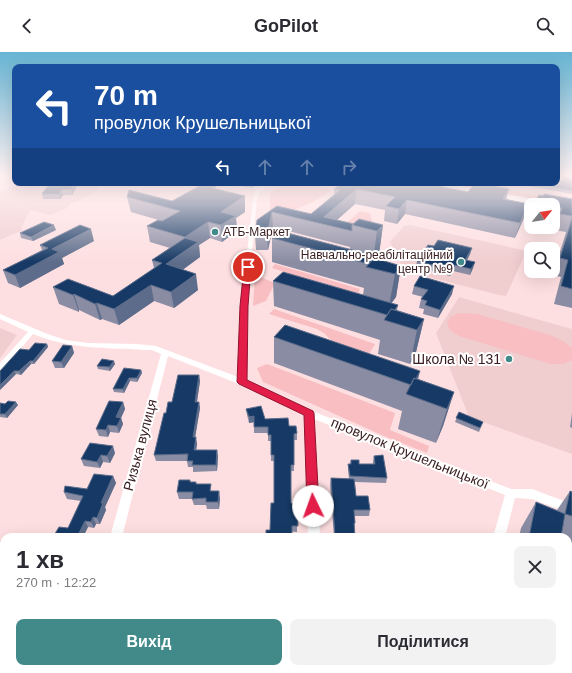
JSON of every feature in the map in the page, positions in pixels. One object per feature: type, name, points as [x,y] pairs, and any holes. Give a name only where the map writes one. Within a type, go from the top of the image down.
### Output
[{"type":"street","points":[[242,382],[244,306],[254,204]]},
{"type":"street","name":"провулок Крушельницької","points":[[0,316],[44,337],[61,342],[87,346],[138,346],[165,352],[242,382],[309,413],[511,493],[532,494],[572,509]]},
{"type":"street","points":[[0,368],[32,331]]},
{"type":"street","name":"Ризька вулиця","points":[[117,533],[165,352]]},
{"type":"street","points":[[309,413],[314,533]]},
{"type":"street","points":[[500,533],[511,493]]},
{"type":"shaded area","points":[[0,204],[70,204],[67,208],[50,215],[30,210],[21,228],[23,230],[0,240]]},
{"type":"shaded area","points":[[270,204],[308,204],[281,213],[274,214],[270,210]]},
{"type":"shaded area","points":[[560,204],[572,204],[572,207],[560,205]]},
{"type":"shaded area","points":[[360,211],[370,213],[376,238],[340,229]]},
{"type":"shaded area","name":"Навчально-реабілітаційний центр №9","points":[[410,225],[523,250],[524,256],[506,296],[499,295],[404,270],[390,242],[404,226]]},
{"type":"shaded area","points":[[275,264],[360,289],[356,299],[323,285],[272,268]]},
{"type":"shaded area","points":[[255,275],[275,283],[266,301],[253,306]]},
{"type":"shaded area","name":"Школа № 131","points":[[459,297],[572,329],[572,454],[469,417],[436,333]]},
{"type":"shaded area","points":[[274,309],[375,344],[369,354],[357,367],[325,334],[317,329],[269,314]]},
{"type":"shaded area","points":[[459,313],[477,314],[550,335],[563,341],[572,348],[572,360],[564,364],[551,364],[459,336],[450,330],[447,323],[450,317]]},
{"type":"shaded area","points":[[0,328],[17,335],[0,358]]},
{"type":"shaded area","points":[[267,364],[395,413],[390,430],[429,446],[427,453],[384,436],[263,382],[257,368]]},
{"type":"building","points":[[153,204],[233,204],[221,212],[236,216],[221,225],[208,222],[185,237],[147,226],[158,220],[162,221],[180,211]]},
{"type":"building","points":[[323,204],[339,204],[324,217],[354,224],[352,225],[352,231],[272,212],[267,235],[255,235],[257,220],[277,206],[311,214]]},
{"type":"building","points":[[388,204],[403,204],[399,209],[386,206]]},
{"type":"building","points":[[427,204],[524,204],[524,215],[520,223]]},
{"type":"building","points":[[560,204],[572,204],[572,216],[560,214],[562,208],[560,208]]},
{"type":"building","points":[[572,218],[572,289],[561,286],[568,260],[560,258]]},
{"type":"building","points":[[359,219],[383,225],[377,231],[352,225]]},
{"type":"building","points":[[44,222],[54,225],[31,237],[20,233]]},
{"type":"building","points":[[80,225],[91,229],[52,249],[59,252],[15,275],[3,270],[48,248],[40,245]]},
{"type":"building","points":[[280,231],[379,257],[377,259],[374,258],[369,264],[272,238]]},
{"type":"building","points":[[185,238],[198,242],[166,264],[196,274],[171,292],[151,285],[114,309],[97,303],[95,304],[74,294],[73,295],[53,287],[68,279],[113,296],[162,263],[152,260]]},
{"type":"building","points":[[438,240],[472,248],[465,260],[475,262],[471,269],[455,265],[452,270],[417,261],[428,245],[434,246]]},
{"type":"building","points":[[374,258],[401,266],[395,274],[366,267]]},
{"type":"building","points":[[283,272],[398,305],[395,310],[391,309],[387,315],[273,281]]},
{"type":"building","points":[[420,276],[454,286],[440,310],[425,305],[427,301],[421,299],[428,290],[414,286]]},
{"type":"building","points":[[391,309],[424,319],[417,330],[384,320]]},
{"type":"building","points":[[285,325],[420,371],[416,379],[414,378],[411,385],[274,337]]},
{"type":"building","points":[[35,343],[47,344],[33,361],[30,361],[19,371],[14,371],[0,385],[0,371],[20,349],[29,350]]},
{"type":"building","points":[[63,345],[72,346],[61,362],[52,361]]},
{"type":"building","points":[[102,359],[114,361],[109,367],[97,366]]},
{"type":"building","points":[[124,368],[141,370],[137,378],[129,378],[123,389],[113,389]]},
{"type":"building","points":[[178,375],[199,375],[195,402],[199,402],[193,437],[196,437],[194,450],[217,450],[216,465],[192,465],[193,461],[187,461],[188,454],[154,455],[164,413],[166,413],[168,402],[172,402]]},
{"type":"building","points":[[414,378],[454,392],[447,409],[406,394]]},
{"type":"building","points":[[8,401],[16,402],[5,414],[0,414],[0,403],[5,404]]},
{"type":"building","points":[[109,401],[123,402],[116,417],[121,418],[117,426],[108,425],[106,430],[96,429]]},
{"type":"building","points":[[261,406],[265,419],[288,418],[289,426],[296,426],[297,433],[294,434],[294,465],[291,465],[291,503],[297,503],[298,526],[292,526],[292,533],[266,533],[266,530],[270,530],[271,503],[274,503],[274,455],[271,455],[271,435],[268,435],[268,427],[254,427],[254,416],[249,417],[246,409]]},
{"type":"building","points":[[459,412],[483,422],[480,428],[456,418]]},
{"type":"building","points":[[90,443],[113,446],[107,456],[101,455],[97,462],[81,459]]},
{"type":"building","points":[[383,455],[387,478],[350,476],[348,464],[351,464],[351,460],[359,460],[359,464],[375,464],[374,456]]},
{"type":"building","points":[[94,474],[113,476],[101,503],[103,503],[97,518],[93,517],[91,522],[85,521],[79,533],[55,533],[59,527],[68,528],[83,496],[64,492],[65,486],[87,489]]},
{"type":"building","points":[[331,478],[354,479],[356,496],[368,496],[370,510],[354,510],[355,533],[335,533]]},
{"type":"building","points":[[179,480],[190,480],[190,482],[196,482],[196,484],[211,484],[210,491],[219,491],[218,502],[206,502],[206,498],[192,499],[193,492],[177,492]]},
{"type":"building","points":[[570,491],[572,492],[572,516],[565,514]]},
{"type":"building","points":[[536,502],[565,514],[562,533],[530,533]]},
{"type":"place","name":"АТБ-Маркет","points":[[215,232]]},
{"type":"place","name":"Навчально-реабілітаційний центр №9","points":[[461,262]]},
{"type":"place","name":"Школа № 131","points":[[509,359]]},
{"type":"route","points":[[248,267],[244,306],[242,382],[309,413],[313,506]]}]
